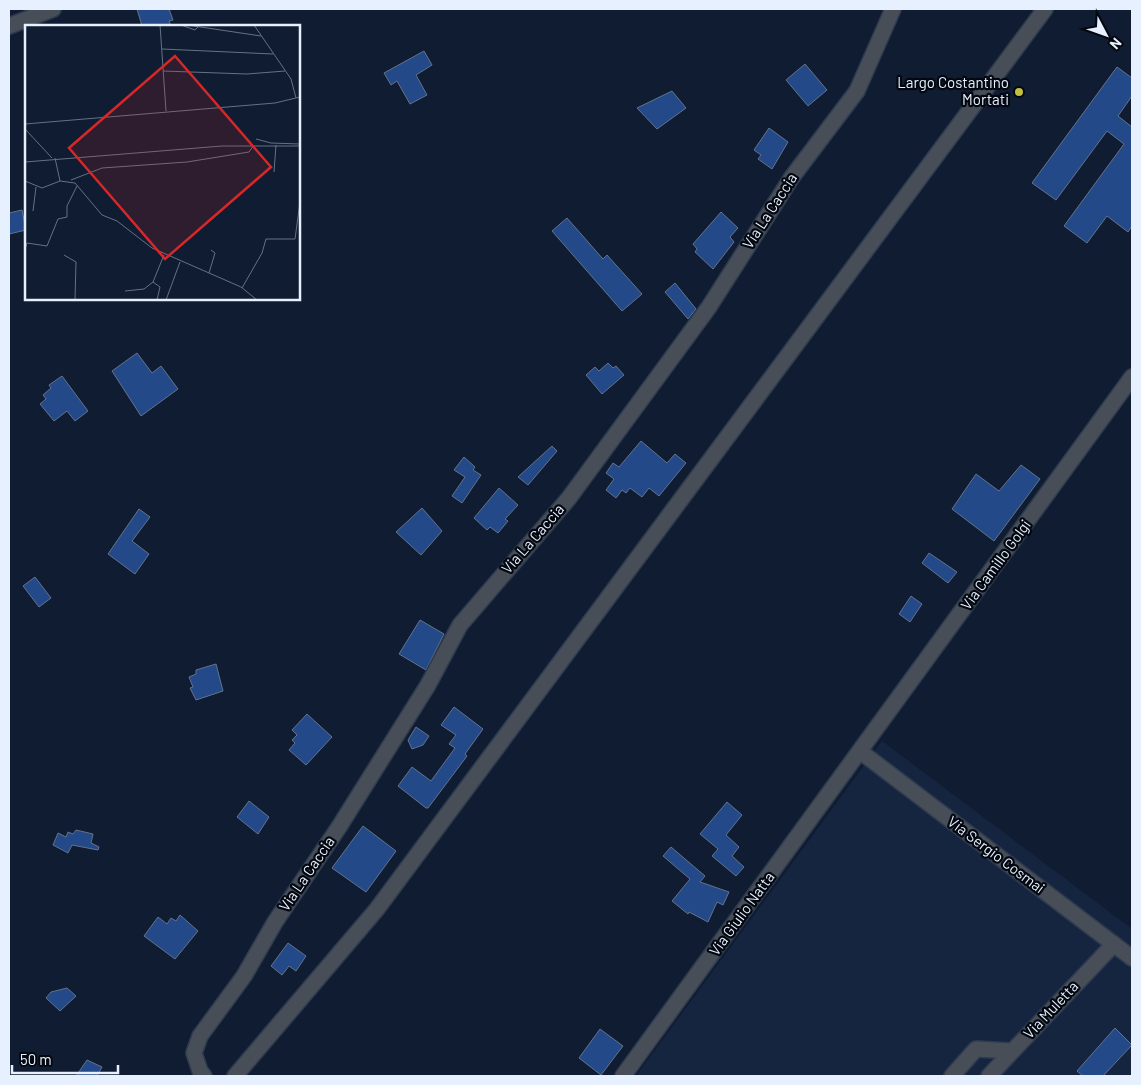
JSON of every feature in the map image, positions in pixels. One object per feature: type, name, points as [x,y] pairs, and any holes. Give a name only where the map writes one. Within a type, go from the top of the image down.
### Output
[{"type":"street","points":[[9,26],[32,12],[53,9]]},
{"type":"street","name":"Via La Caccia","points":[[204,1076],[200,1071],[194,1053],[200,1036],[244,976],[275,922],[339,827],[428,685],[460,625],[569,498],[709,307],[792,177],[857,92],[893,9]]},
{"type":"street","points":[[235,1076],[377,909],[1045,9]]},
{"type":"street","name":"Via Camillo Golgi","points":[[861,752],[1132,378]]},
{"type":"street","name":"Via Sergio Cosmai","points":[[861,752],[1132,958]]},
{"type":"street","name":"Via Giulio Natta","points":[[623,1076],[861,752]]},
{"type":"street","name":"Via Muletta","points":[[989,1076],[1114,944]]},
{"type":"street","points":[[952,1076],[976,1050],[1012,1051]]},
{"type":"shaded area","points":[[882,741],[1132,929],[1132,1076],[636,1076]]},
{"type":"building","points":[[137,9],[169,9],[173,20],[169,21],[171,25],[142,25]]},
{"type":"building","points":[[424,51],[432,65],[416,75],[427,95],[410,104],[397,81],[391,85],[384,73]]},
{"type":"building","points":[[805,64],[827,90],[808,106],[786,80]]},
{"type":"building","points":[[1117,67],[1132,78],[1132,96],[1118,116],[1132,127],[1132,226],[1128,232],[1107,216],[1087,243],[1064,226],[1124,144],[1107,131],[1056,200],[1032,183]]},
{"type":"building","points":[[672,91],[686,108],[657,129],[637,108]]},
{"type":"building","points":[[769,128],[788,142],[772,169],[758,159],[761,155],[754,150]]},
{"type":"building","points":[[22,210],[25,230],[9,234],[9,213]]},
{"type":"building","points":[[721,212],[738,228],[730,237],[734,242],[713,269],[695,252],[697,249],[693,244]]},
{"type":"building","points":[[567,218],[603,259],[607,255],[642,294],[622,311],[552,231]]},
{"type":"building","points":[[675,283],[696,309],[688,319],[665,292]]},
{"type":"building","points":[[137,353],[152,373],[161,366],[178,389],[141,416],[112,371]]},
{"type":"building","points":[[608,363],[613,368],[616,366],[624,375],[602,394],[586,375],[595,367],[599,371]]},
{"type":"building","points":[[62,376],[88,411],[75,421],[67,411],[54,421],[40,404],[46,399],[43,395],[51,388],[49,385]]},
{"type":"building","points":[[641,441],[667,463],[675,454],[686,463],[659,496],[649,488],[642,497],[630,488],[626,493],[622,490],[616,498],[606,490],[614,479],[606,473],[613,463],[619,467]]},
{"type":"building","points":[[552,446],[557,451],[528,485],[518,477]]},
{"type":"building","points":[[464,457],[475,467],[473,470],[481,475],[462,503],[452,496],[465,477],[454,470]]},
{"type":"building","points":[[1021,465],[1040,479],[994,541],[952,509],[976,474],[999,491]]},
{"type":"building","points":[[499,488],[518,505],[505,519],[508,521],[498,533],[490,527],[487,530],[474,518]]},
{"type":"building","points":[[422,508],[442,531],[421,555],[396,532]]},
{"type":"building","points":[[139,509],[150,517],[132,541],[149,554],[135,574],[108,554]]},
{"type":"building","points":[[929,553],[957,572],[948,583],[922,563]]},
{"type":"building","points":[[35,577],[51,598],[39,607],[23,586]]},
{"type":"building","points":[[911,596],[922,604],[910,622],[899,614]]},
{"type":"building","points":[[420,620],[444,634],[426,670],[399,654]]},
{"type":"building","points":[[216,664],[223,691],[196,700],[190,688],[193,687],[189,677],[196,674],[196,670]]},
{"type":"building","points":[[454,707],[483,729],[465,754],[467,756],[428,808],[426,808],[398,786],[412,767],[431,781],[455,748],[449,744],[456,735],[441,725]]},
{"type":"building","points":[[307,714],[332,737],[306,765],[289,750],[295,743],[292,740],[297,735],[292,730]]},
{"type":"building","points":[[416,727],[429,736],[423,745],[412,749],[408,740]]},
{"type":"building","points":[[249,801],[269,817],[258,834],[237,817]]},
{"type":"building","points":[[727,802],[742,815],[726,835],[739,847],[732,856],[744,867],[736,876],[712,856],[718,849],[700,834]]},
{"type":"building","points":[[363,826],[396,851],[366,892],[332,868]]},
{"type":"building","points":[[76,830],[93,834],[91,843],[99,847],[98,850],[72,845],[68,853],[53,845],[58,833],[66,837],[68,832],[73,834]]},
{"type":"building","points":[[671,847],[705,876],[700,882],[729,892],[723,905],[717,902],[708,922],[689,912],[688,914],[672,901],[690,879],[663,856]]},
{"type":"building","points":[[180,915],[198,931],[175,959],[144,936],[158,917],[167,924],[171,918],[176,921]]},
{"type":"building","points":[[288,943],[306,956],[296,971],[289,966],[282,975],[271,966]]},
{"type":"building","points":[[67,988],[76,996],[60,1011],[46,998],[51,992]]},
{"type":"building","points":[[1115,1028],[1132,1045],[1103,1076],[1083,1076],[1077,1071]]},
{"type":"building","points":[[600,1029],[623,1046],[601,1075],[579,1058]]},
{"type":"building","points":[[87,1060],[102,1067],[97,1076],[76,1076]]},
{"type":"place","name":"Largo Costantino Mortati","points":[[1019,92]]}]
